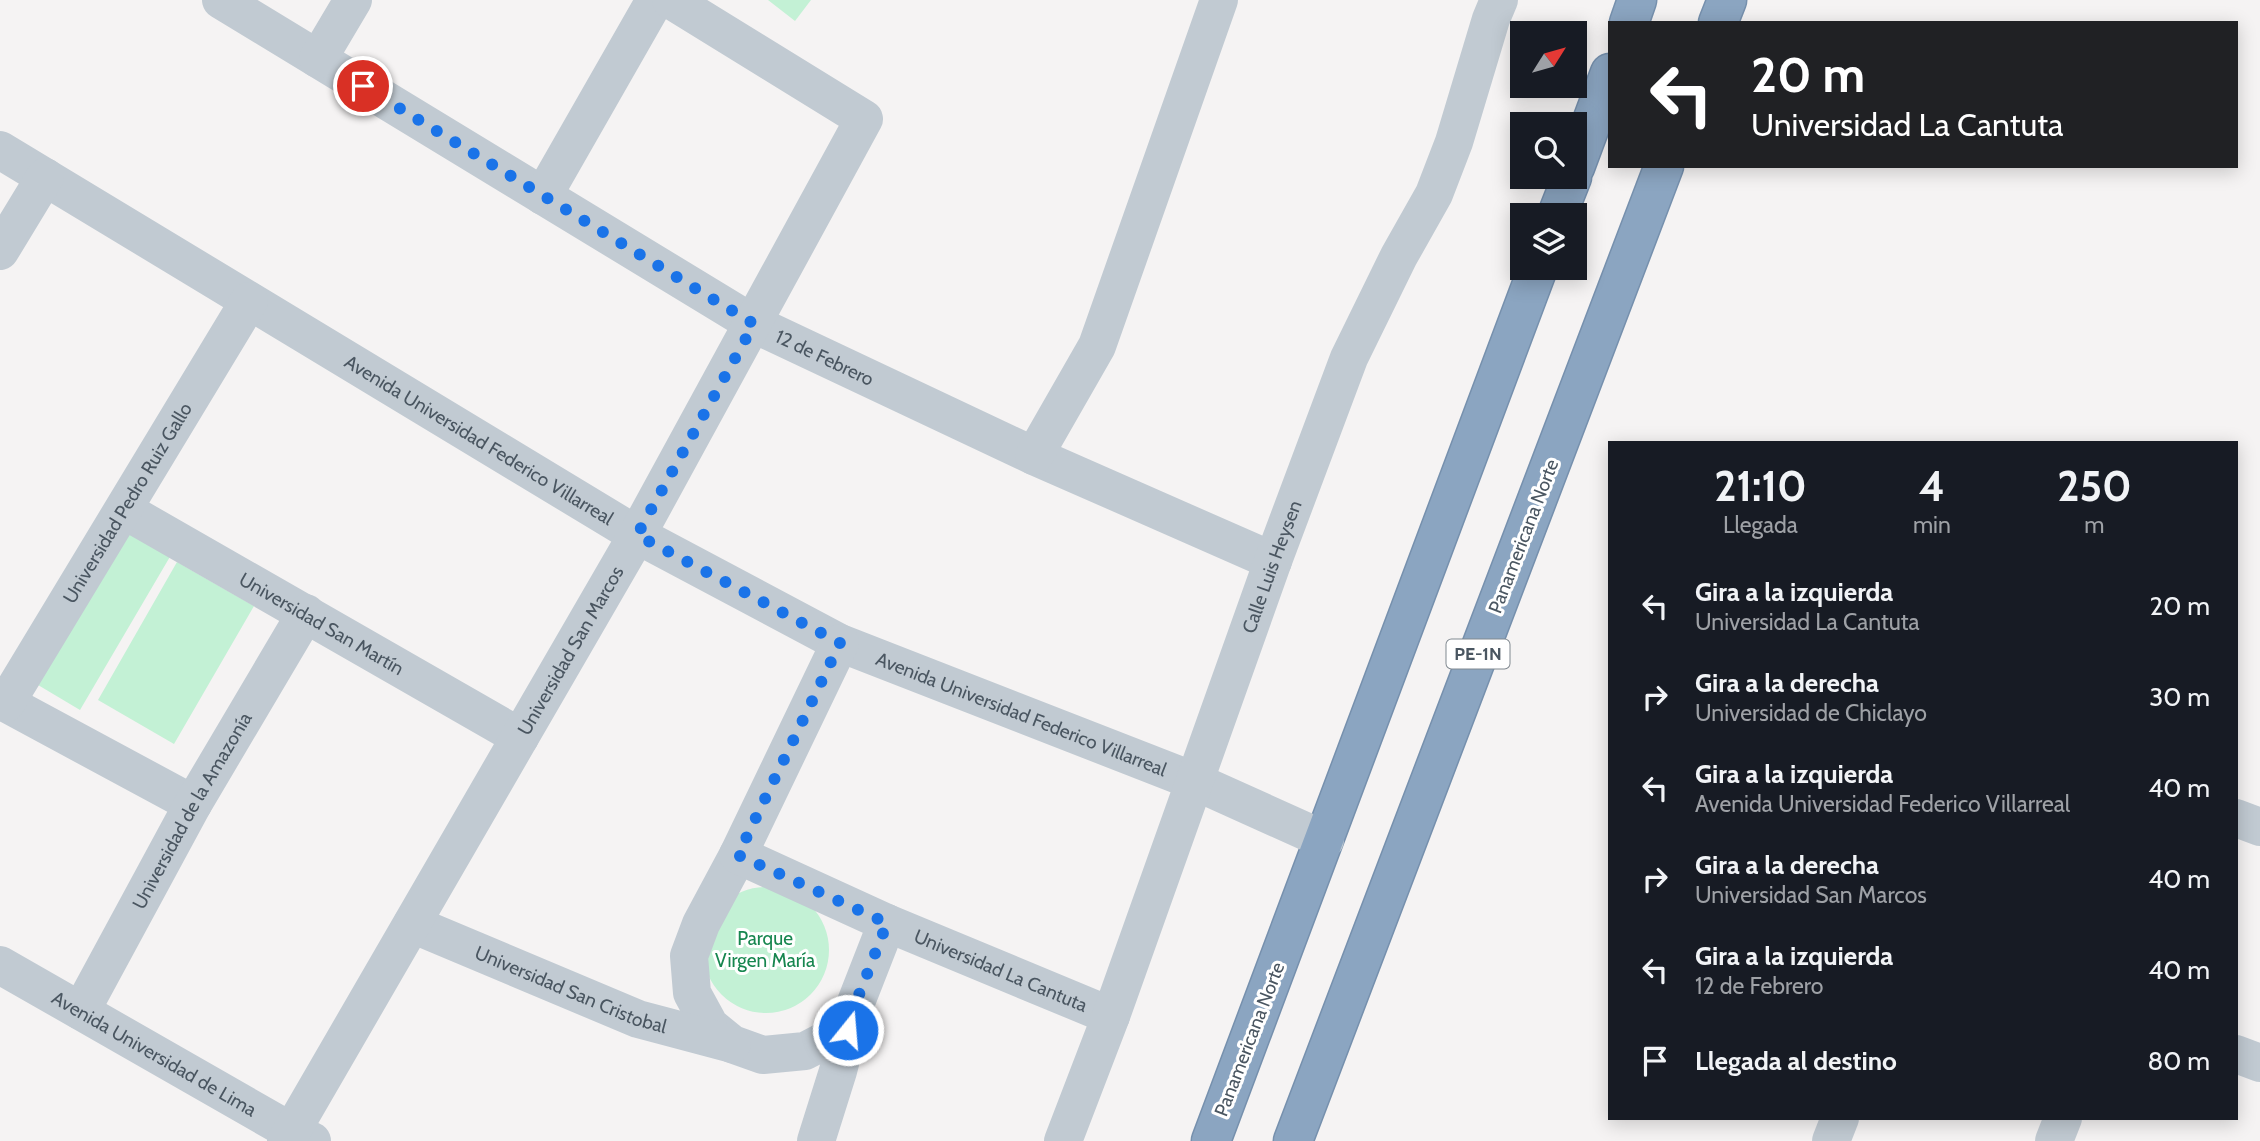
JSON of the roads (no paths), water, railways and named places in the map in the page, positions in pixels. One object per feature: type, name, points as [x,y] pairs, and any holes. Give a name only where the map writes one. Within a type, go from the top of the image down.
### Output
[{"type":"highway","points":[[1630,21],[1637,0]]},
{"type":"highway","points":[[1719,21],[1727,0]]},
{"type":"highway","points":[[1587,135],[1608,79]]},
{"type":"highway","name":"Panamericana Norte","points":[[1293,1141],[1663,168]]},
{"type":"highway","name":"Panamericana Norte","points":[[1211,1141],[1534,280]]},
{"type":"street","name":"12 de Febrero","points":[[222,0],[754,324],[1034,456],[1273,561]]},
{"type":"street","points":[[318,59],[353,0]]},
{"type":"street","points":[[543,196],[655,0]]},
{"type":"street","name":"Universidad San Marcos","points":[[297,1138],[412,923],[637,535],[864,119],[671,0]]},
{"type":"street","points":[[1034,456],[1097,346],[1219,0]]},
{"type":"street","name":"Calle Luis Heysen","points":[[1063,1141],[1111,1016],[1273,561],[1349,358],[1434,194],[1454,142],[1499,0]]},
{"type":"street","name":"Avenida Universidad Federico Villarreal","points":[[0,150],[637,535],[840,643],[1195,781],[1325,840]]},
{"type":"street","points":[[0,251],[45,177]]},
{"type":"street","name":"Universidad Pedro Ruiz Gallo","points":[[3,701],[124,510],[249,301]]},
{"type":"street","name":"Universidad San Martín","points":[[124,510],[520,737]]},
{"type":"street","name":"Universidad de la Amazonía","points":[[80,1011],[193,804],[306,613]]},
{"type":"street","points":[[840,643],[738,855],[701,924],[688,956],[692,993],[710,1026],[732,1044],[763,1055],[805,1051],[826,1040],[853,1010]]},
{"type":"street","points":[[3,701],[193,804]]},
{"type":"street","points":[[2238,819],[2260,827]]},
{"type":"street","name":"Universidad La Cantuta","points":[[738,855],[887,923],[1111,1016]]},
{"type":"street","name":"Universidad San Cristobal","points":[[412,923],[638,1019],[732,1044]]},
{"type":"street","points":[[816,1141],[838,1071],[853,1010],[887,923]]},
{"type":"street","name":"Avenida Universidad de Lima","points":[[0,965],[297,1138]]},
{"type":"street","points":[[2238,1055],[2260,1063]]},
{"type":"street","points":[[1830,1141],[1839,1120]]},
{"type":"street","points":[[2054,1141],[2062,1120]]},
{"type":"park label","name":"Parque Virgen María","points":[[765,949]]}]
